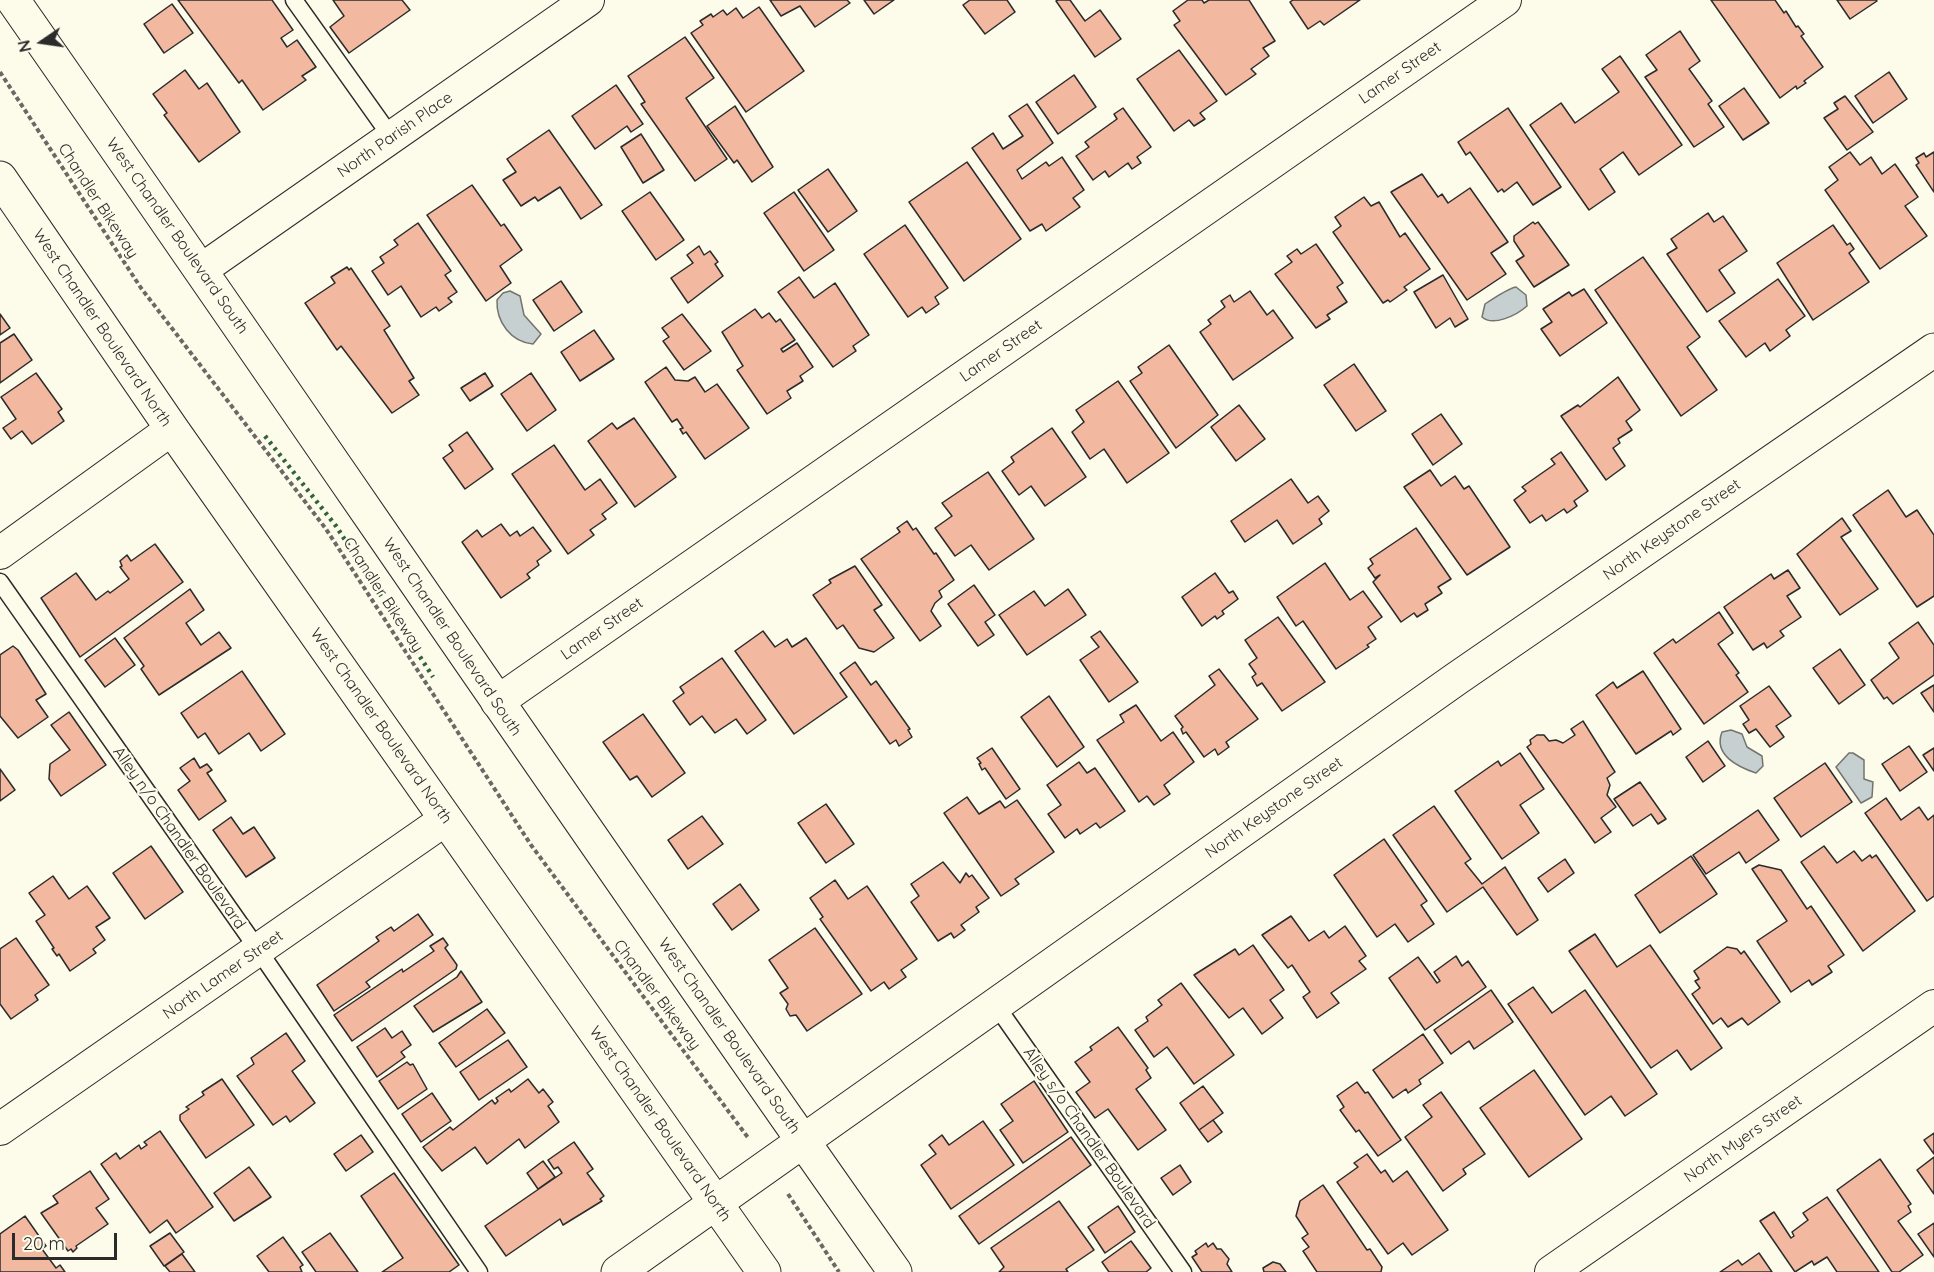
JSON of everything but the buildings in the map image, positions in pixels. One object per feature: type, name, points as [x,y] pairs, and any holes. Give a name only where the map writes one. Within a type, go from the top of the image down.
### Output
[{"type":"main road","name":"West Chandler Boulevard South","points":[[13,0],[497,702],[895,1272]]},
{"type":"main road","name":"West Chandler Boulevard North","points":[[0,178],[172,429],[764,1272]]},
{"type":"main road","name":"North Keystone Street","points":[[618,1272],[1466,672],[1934,350]]},
{"type":"street","name":"North Parish Place","points":[[201,270],[588,0]]},
{"type":"street","name":"Lamer Street","points":[[497,702],[1505,0]]},
{"type":"street","points":[[0,553],[172,429]]},
{"type":"street","name":"North Lamer Street","points":[[0,1129],[446,819]]},
{"type":"street","name":"North Myers Street","points":[[1551,1272],[1934,1006]]},
{"type":"lane","points":[[294,0],[392,138]]},
{"type":"lane","name":"Alley n/o Chandler Boulevard","points":[[0,582],[259,951],[479,1272]]},
{"type":"lane","name":"Alley s/o Chandler Boulevard","points":[[995,1004],[1183,1272]]},
{"type":"path","name":"Chandler Bikeway","points":[[0,72],[141,288],[326,529],[531,845],[743,1131]]},
{"type":"path","points":[[796,1207],[839,1272]]},
{"type":"shaded area","points":[[1516,287],[1526,295],[1527,306],[1511,316],[1498,320],[1492,321],[1482,317],[1485,304]]},
{"type":"shaded area","points":[[510,291],[520,296],[524,315],[541,334],[533,344],[512,335],[502,323],[497,300],[503,293]]},
{"type":"shaded area","points":[[1731,730],[1742,734],[1747,747],[1762,756],[1763,766],[1756,773],[1735,763],[1724,753],[1720,740],[1722,732]]},
{"type":"shaded area","points":[[1849,753],[1864,760],[1864,779],[1873,782],[1872,797],[1861,803],[1836,767]]},
{"type":"hedge","points":[[265,436],[336,526],[433,677]]}]
